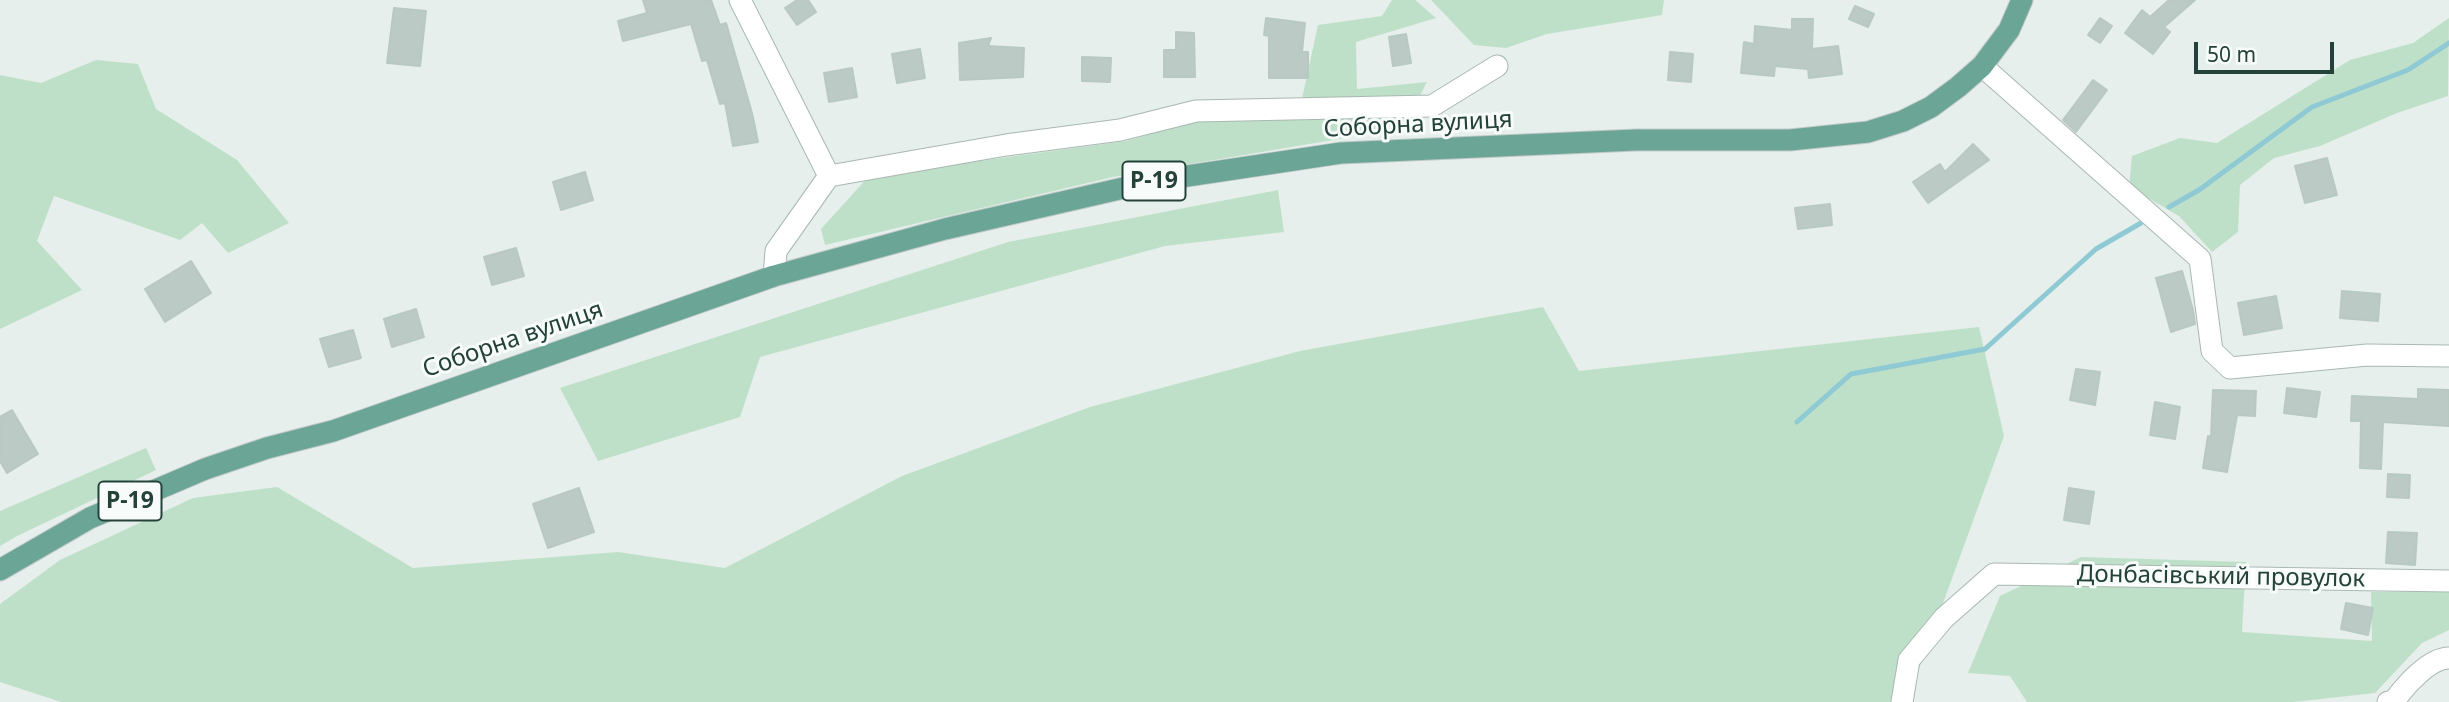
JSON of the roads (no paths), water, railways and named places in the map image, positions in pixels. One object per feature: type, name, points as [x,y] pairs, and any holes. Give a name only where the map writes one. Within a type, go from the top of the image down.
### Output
[{"type":"main road","name":"Соборна вулиця","points":[[0,570],[90,519],[205,469],[267,448],[333,431],[774,276],[945,229],[1154,181],[1341,153],[1636,140],[1790,141],[1868,132],[1903,121],[1931,107],[1958,87],[1982,66],[2008,30],[2022,0]]},
{"type":"street","points":[[740,0],[829,176],[776,251],[774,276]]},
{"type":"street","name":"Соборна вулиця","points":[[829,176],[1006,145],[1120,130],[1196,111],[1432,106],[1497,66]]},
{"type":"street","points":[[1982,66],[2200,259],[2212,351],[2230,368],[2367,355],[2449,356]]},
{"type":"street","name":"Донбасівський провулок","points":[[1902,702],[1909,660],[1944,618],[1994,574],[2449,581]]},
{"type":"street","points":[[2388,702],[2394,701],[2407,682],[2442,658],[2449,658]]},
{"type":"waterway","points":[[2169,207],[2199,190],[2312,107],[2408,70],[2449,43]]},
{"type":"waterway","points":[[1797,422],[1851,374],[1985,349],[2096,249],[2141,223]]}]
